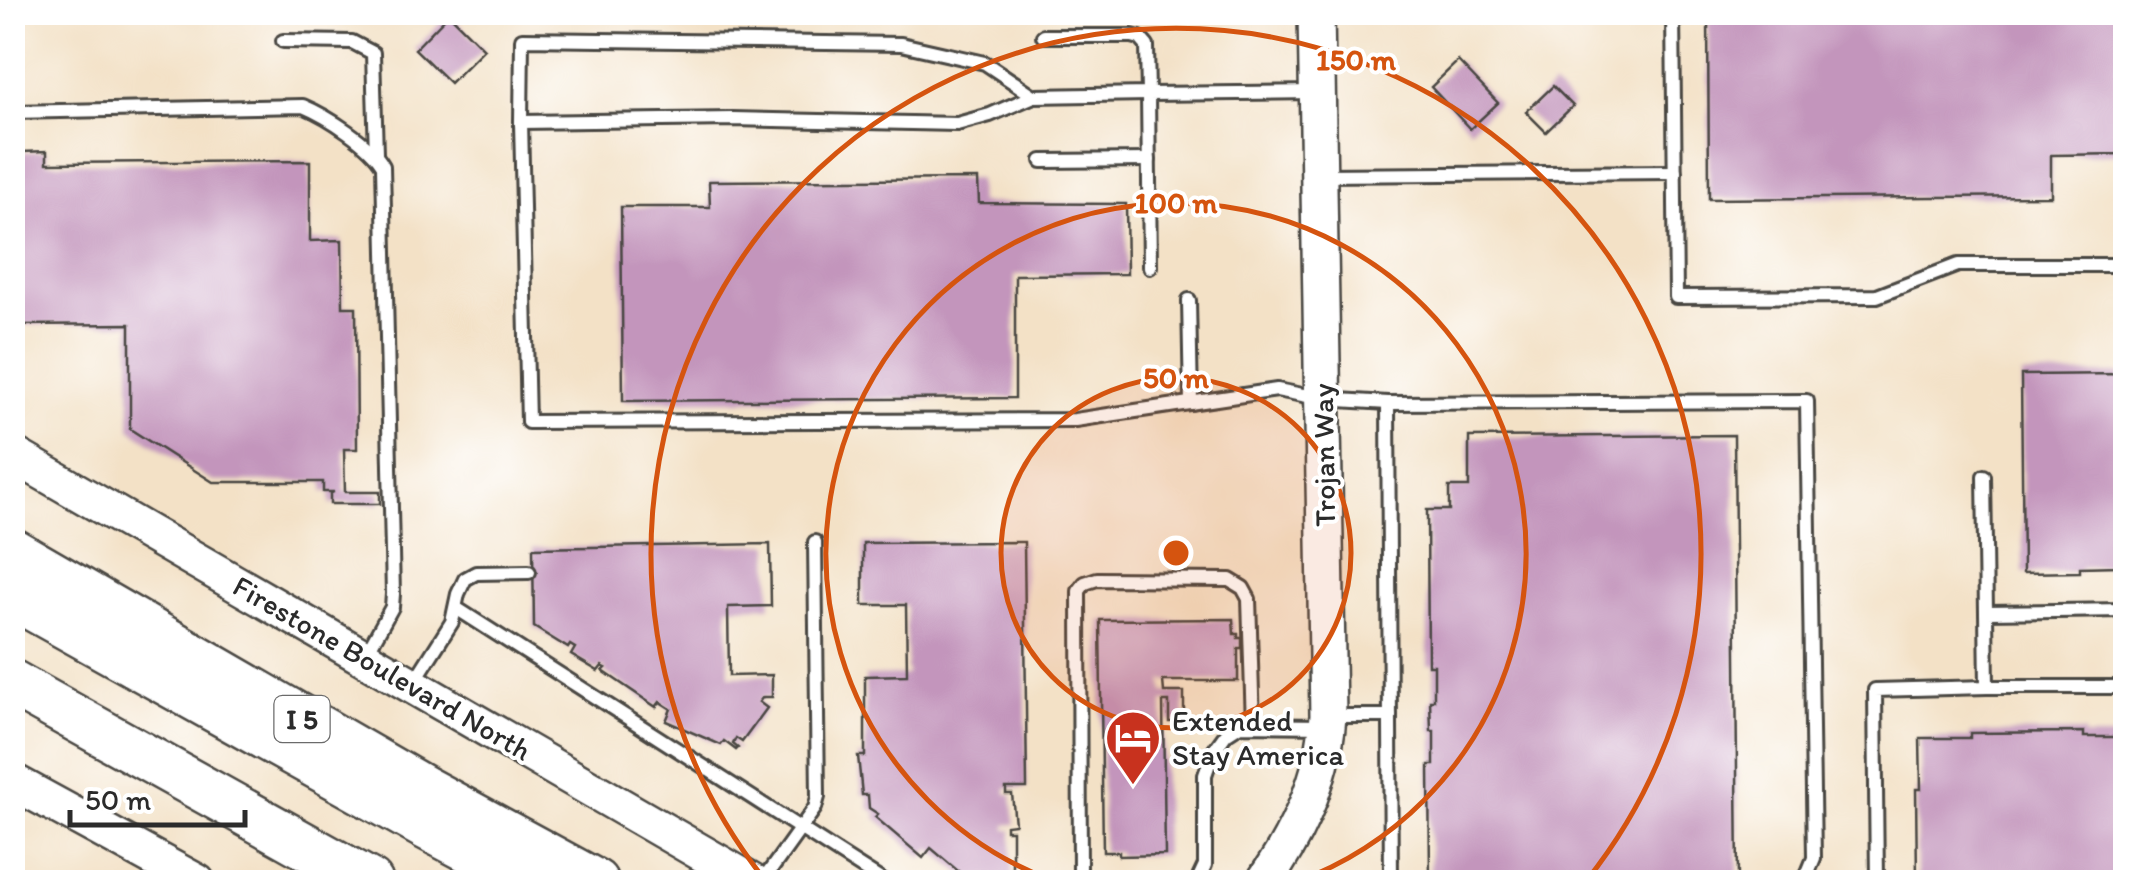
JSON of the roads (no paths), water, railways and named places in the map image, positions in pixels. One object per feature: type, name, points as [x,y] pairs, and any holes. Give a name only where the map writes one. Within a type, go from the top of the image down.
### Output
[{"type":"highway","name":"I 5","points":[[12,551],[422,788],[595,882]]},
{"type":"highway","points":[[12,596],[530,882]]},
{"type":"highway","points":[[12,683],[370,882]]},
{"type":"street","name":"Trojan Way","points":[[1264,882],[1293,838],[1309,801],[1321,764],[1328,721],[1316,12]]},
{"type":"street","name":"Firestone Boulevard North","points":[[12,454],[752,882]]},
{"type":"street","points":[[12,781],[197,882]]},
{"type":"lane","points":[[1672,12],[1676,296],[1877,296],[1958,265],[2126,264]]},
{"type":"lane","points":[[1043,36],[1132,36],[1147,46],[1150,267]]},
{"type":"lane","points":[[1034,96],[985,63],[900,44],[522,39],[528,422],[1074,420],[1277,390],[1388,403],[1807,401],[1814,858],[1804,882]]},
{"type":"lane","points":[[284,41],[352,42],[374,53],[376,154]]},
{"type":"lane","points":[[521,122],[733,119],[957,124],[1034,96],[1317,92]]},
{"type":"lane","points":[[12,112],[303,106],[376,154],[383,166],[392,606],[364,658]]},
{"type":"lane","points":[[1042,161],[1149,160]]},
{"type":"lane","points":[[1318,175],[1674,172]]},
{"type":"lane","points":[[1188,300],[1191,403]]},
{"type":"lane","points":[[1388,403],[1391,882]]},
{"type":"lane","points":[[1984,476],[1987,687]]},
{"type":"lane","points":[[762,882],[816,808],[818,797],[815,542]]},
{"type":"lane","points":[[411,686],[452,622],[465,578],[476,573],[529,572]]},
{"type":"lane","points":[[1080,882],[1079,591],[1085,583],[1230,580],[1243,588],[1249,599],[1252,725]]},
{"type":"lane","points":[[456,608],[884,882]]},
{"type":"lane","points":[[1986,612],[2126,610]]},
{"type":"lane","points":[[1877,882],[1876,690],[2126,687]]},
{"type":"lane","points":[[1197,882],[1205,865],[1205,774],[1213,752],[1226,734],[1240,725],[1390,716]]},
{"type":"place","name":"Extended Stay America","points":[[1133,787]]}]
